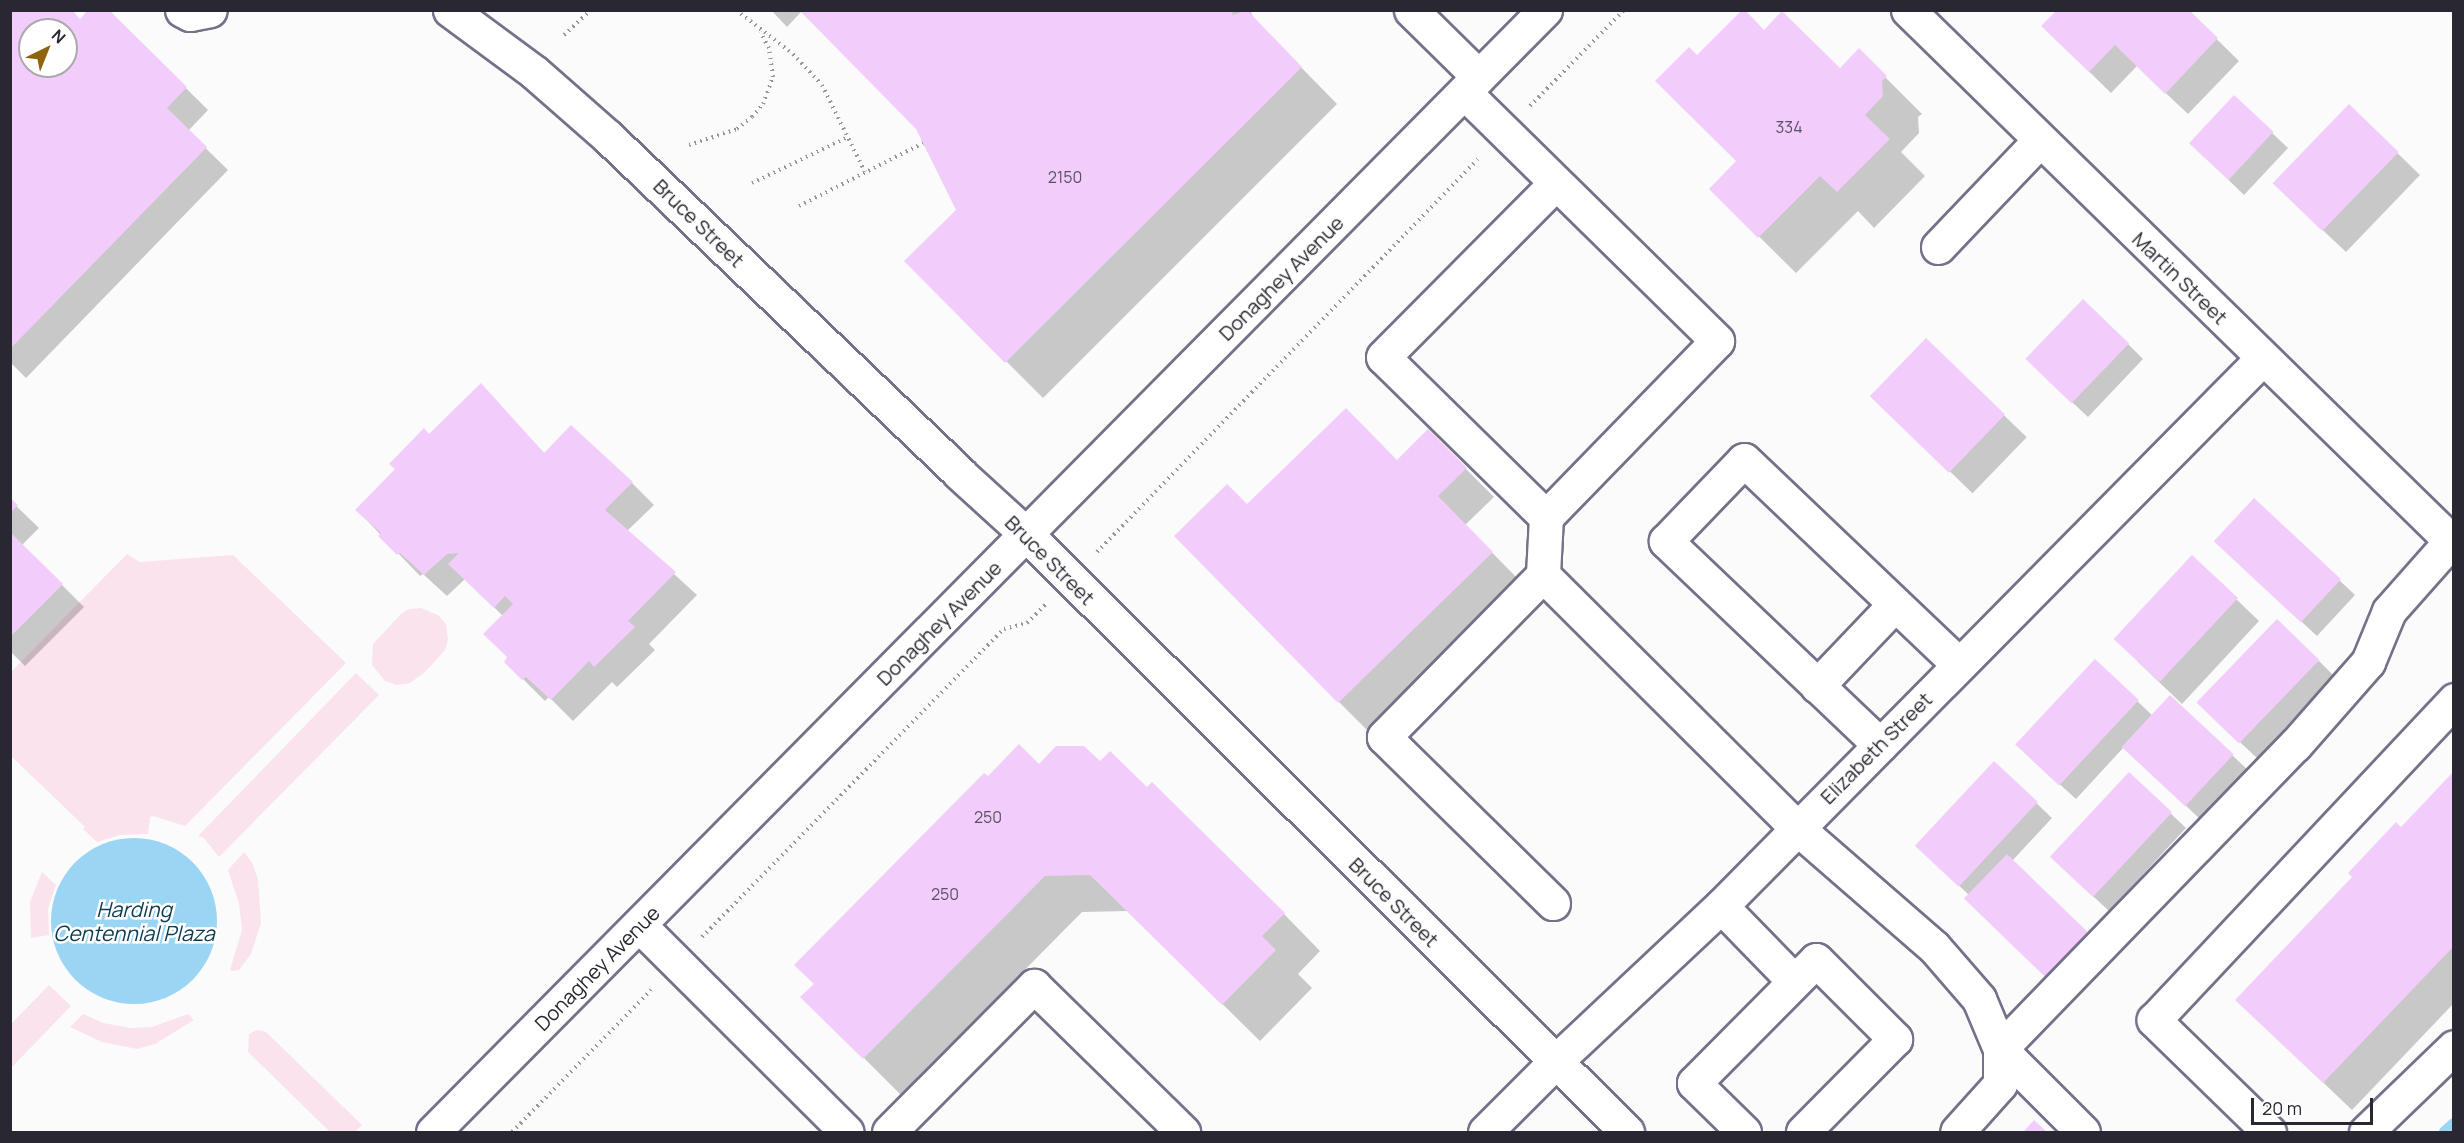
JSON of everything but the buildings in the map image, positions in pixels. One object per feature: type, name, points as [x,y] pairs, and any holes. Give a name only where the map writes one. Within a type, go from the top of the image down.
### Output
[{"type":"street","points":[[182,10],[190,14],[210,10]]},
{"type":"street","points":[[1411,10],[1505,132],[1717,341],[1546,517],[1543,575],[1384,737],[1553,903]]},
{"type":"street","name":"Donaghey Avenue","points":[[434,1132],[1545,10]]},
{"type":"street","name":"Martin Street","points":[[1908,10],[2039,141],[2452,542]]},
{"type":"street","name":"Bruce Street","points":[[452,11],[534,72],[608,136],[959,473],[1026,534],[1628,1132]]},
{"type":"street","points":[[1938,247],[2039,141]]},
{"type":"street","points":[[1546,517],[1383,357],[1556,183]]},
{"type":"street","name":"Elizabeth Street","points":[[1485,1132],[1555,1062],[1720,906],[2262,359]]},
{"type":"street","points":[[1880,745],[1666,541],[1744,460],[1959,665]]},
{"type":"street","points":[[1957,1132],[2000,1084],[2000,1049],[2295,745],[2367,662],[2389,610],[2452,542]]},
{"type":"street","points":[[1543,575],[1797,828],[1934,947],[1978,999],[2000,1049],[2083,1132]]},
{"type":"street","points":[[1818,686],[1895,604]]},
{"type":"street","points":[[2269,1132],[2154,1020],[2454,700]]},
{"type":"street","points":[[1720,906],[1794,981]]},
{"type":"street","points":[[639,926],[848,1132]]},
{"type":"street","points":[[1744,1132],[1694,1083],[1816,960],[1895,1039],[1803,1132]]},
{"type":"street","points":[[889,1132],[1034,986],[1183,1132]]},
{"type":"street","points":[[2366,1132],[2454,1047]]},
{"type":"path","points":[[564,35],[591,10]]},
{"type":"path","points":[[736,10],[793,54],[822,85],[865,172]]},
{"type":"path","points":[[1134,511],[1624,10]]},
{"type":"path","points":[[688,145],[737,129],[763,104],[773,77],[769,48],[759,29]]},
{"type":"path","points":[[752,183],[848,137]]},
{"type":"path","points":[[799,206],[923,143]]},
{"type":"path","points":[[512,1132],[1004,629],[1027,623],[1042,608]]},
{"type":"shaded area","points":[[127,554],[140,562],[233,555],[346,663],[185,826],[153,816],[150,817],[148,834],[120,835],[97,842],[83,829],[85,827],[11,756],[11,672]]},
{"type":"shaded area","points":[[421,608],[438,615],[446,624],[448,640],[445,650],[425,672],[410,683],[397,685],[385,681],[372,665],[373,644],[401,614],[409,609]]},
{"type":"shaded area","points":[[356,673],[379,695],[219,857],[204,838],[198,836]]},
{"type":"shaded area","points":[[244,852],[253,864],[258,880],[261,923],[251,954],[239,970],[233,971],[230,970],[242,930],[239,904],[228,870]]},
{"type":"shaded area","points":[[42,872],[56,885],[48,909],[49,935],[31,938],[30,902]]},
{"type":"shaded area","points":[[49,985],[71,1006],[11,1068],[11,1024]]},
{"type":"shaded area","points":[[83,1014],[103,1023],[131,1028],[152,1027],[188,1014],[194,1020],[155,1044],[137,1049],[102,1042],[70,1027]]},
{"type":"shaded area","points":[[257,1030],[266,1032],[362,1125],[355,1132],[330,1132],[248,1052],[249,1034]]},
{"type":"water","name":"Harding Centennial Plaza","points":[[134,838],[150,839],[166,844],[193,862],[211,889],[216,905],[216,937],[211,953],[193,980],[166,998],[150,1003],[134,1004],[118,1003],[102,998],[75,980],[57,953],[52,937],[51,921],[52,905],[57,889],[75,862],[102,844],[118,839]]},
{"type":"waterway","points":[[2445,1132],[2454,1124]]}]
